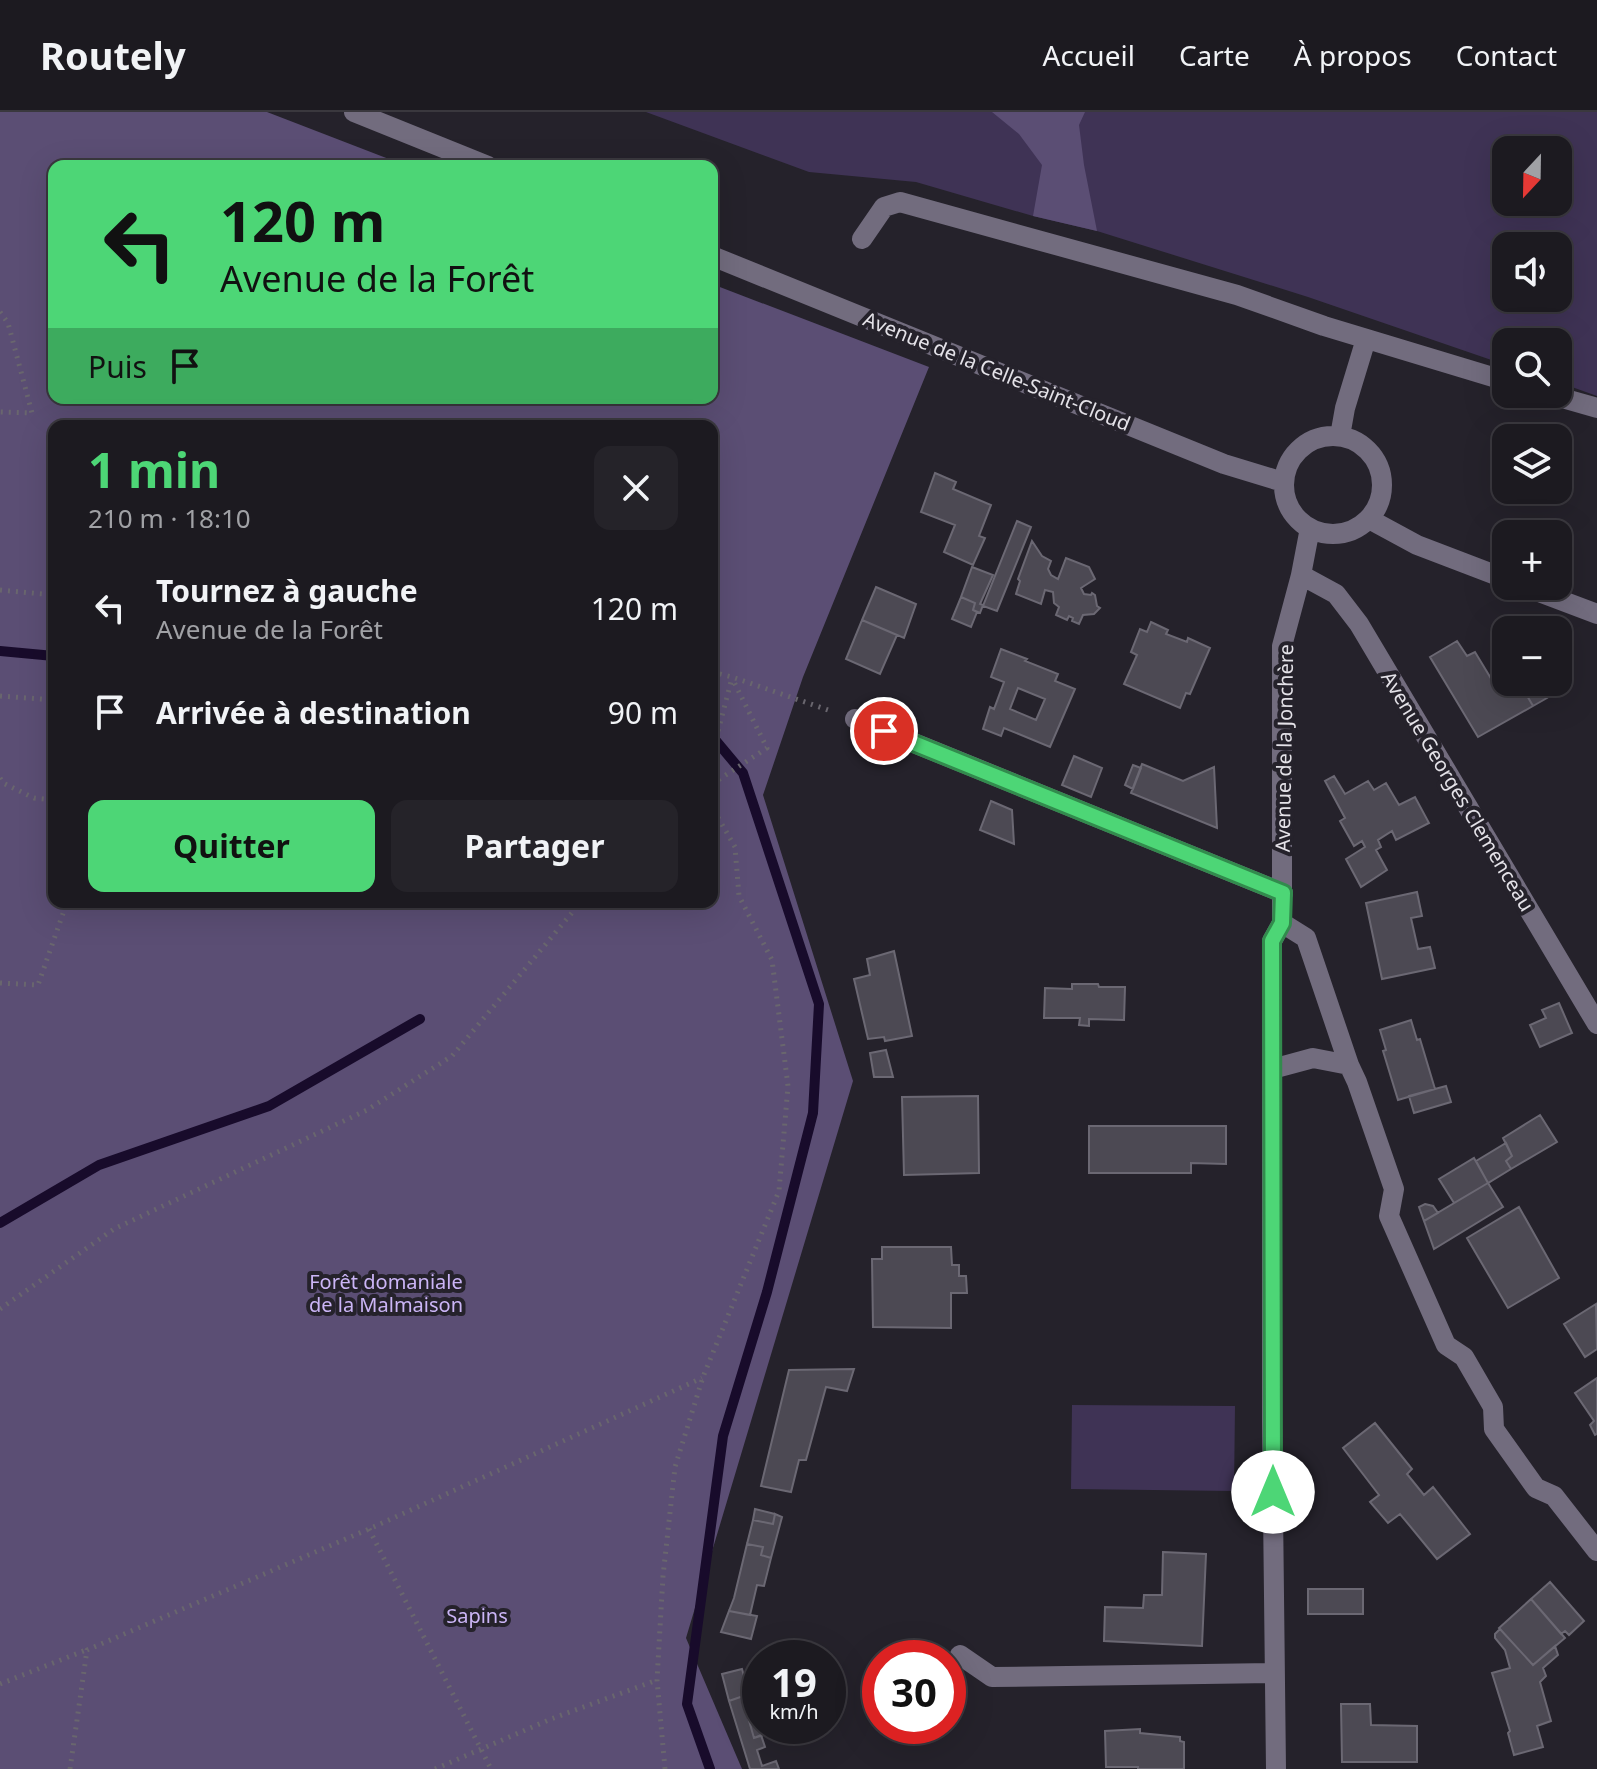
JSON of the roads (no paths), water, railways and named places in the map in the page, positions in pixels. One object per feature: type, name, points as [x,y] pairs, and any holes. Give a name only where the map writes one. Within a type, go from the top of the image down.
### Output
[{"type":"street","points":[[354,112],[473,160]]},
{"type":"street","points":[[862,239],[884,207],[900,202],[1237,295],[1366,339],[1492,377]]},
{"type":"street","name":"Avenue de la Celle-Saint-Cloud","points":[[718,258],[1224,464],[1283,482]]},
{"type":"street","points":[[1340,436],[1345,408],[1366,339]]},
{"type":"street","points":[[1572,401],[1597,408]]},
{"type":"street","points":[[1340,436],[1360,443],[1375,459],[1382,479],[1380,501],[1369,519],[1351,531],[1330,534],[1310,528],[1295,517],[1286,500],[1283,482],[1288,462],[1301,446],[1319,437],[1340,436]]},
{"type":"street","points":[[1369,519],[1417,545],[1492,574]]},
{"type":"street","name":"Avenue de la Jonchère","points":[[1276,1769],[1272,941],[1282,923],[1282,646],[1310,528]]},
{"type":"street","name":"Avenue Georges Clemenceau","points":[[1301,575],[1336,594],[1359,624],[1597,1024]]},
{"type":"street","points":[[1560,600],[1597,614]]},
{"type":"street","points":[[855,719],[1283,893]]},
{"type":"street","points":[[1282,923],[1306,938],[1394,1189],[1389,1216],[1446,1345],[1464,1357],[1493,1407],[1494,1429],[1536,1488],[1554,1496],[1597,1551]]},
{"type":"street","points":[[1272,1069],[1313,1058],[1353,1074]]},
{"type":"street","points":[[966,1659],[992,1677],[1274,1673]]},
{"type":"waterway","points":[[0,651],[48,655]]},
{"type":"waterway","points":[[710,1769],[687,1704],[723,1436],[767,1292],[813,1113],[819,1004],[743,773],[718,743]]},
{"type":"waterway","points":[[0,1223],[99,1165],[269,1106],[420,1019]]},
{"type":"park label","name":"Forêt domaniale de la Malmaison","points":[[386,1292]]},
{"type":"park label","name":"Sapins","points":[[477,1615]]}]
